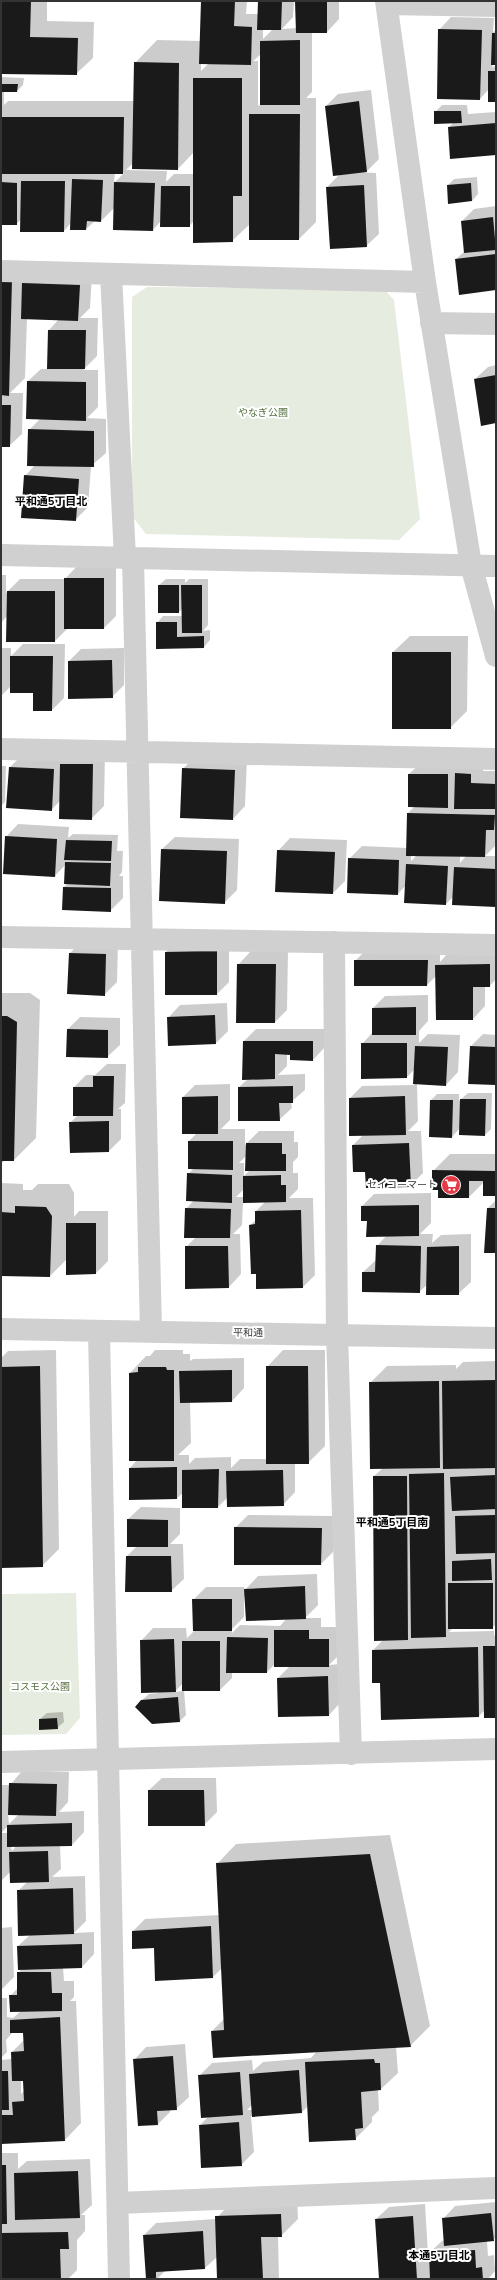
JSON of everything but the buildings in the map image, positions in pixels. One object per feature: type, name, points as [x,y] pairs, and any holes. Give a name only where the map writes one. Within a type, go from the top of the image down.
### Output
[{"type":"street","points":[[496,6],[386,2],[424,282],[471,565],[496,656]]},
{"type":"street","points":[[1,271],[424,282]]},
{"type":"street","points":[[111,274],[129,558],[138,751],[152,1332]]},
{"type":"street","points":[[431,323],[496,324]]},
{"type":"street","points":[[1,555],[496,566]]},
{"type":"street","points":[[1,749],[496,759]]},
{"type":"street","points":[[1,937],[496,945]]},
{"type":"street","points":[[334,942],[337,1335],[351,1754]]},
{"type":"street","name":"平和通","points":[[1,1330],[496,1338]]},
{"type":"street","points":[[99,1332],[120,2279]]},
{"type":"street","points":[[1,1762],[496,1749]]},
{"type":"street","points":[[118,2203],[496,2188]]},
{"type":"green space","name":"やなぎ公園","points":[[147,287],[384,289],[394,300],[420,519],[399,540],[146,534],[132,516],[132,297]]},
{"type":"green space","name":"コスモス公園","points":[[76,1593],[80,1718],[66,1734],[1,1735],[1,1594]]},
{"type":"place","name":"セイコーマート","points":[[451,1185]]},
{"type":"district","name":"平和通5丁目北","points":[[51,501]]},
{"type":"district","name":"平和通5丁目南","points":[[392,1522]]},
{"type":"district","name":"本通5丁目北","points":[[439,2255]]}]
